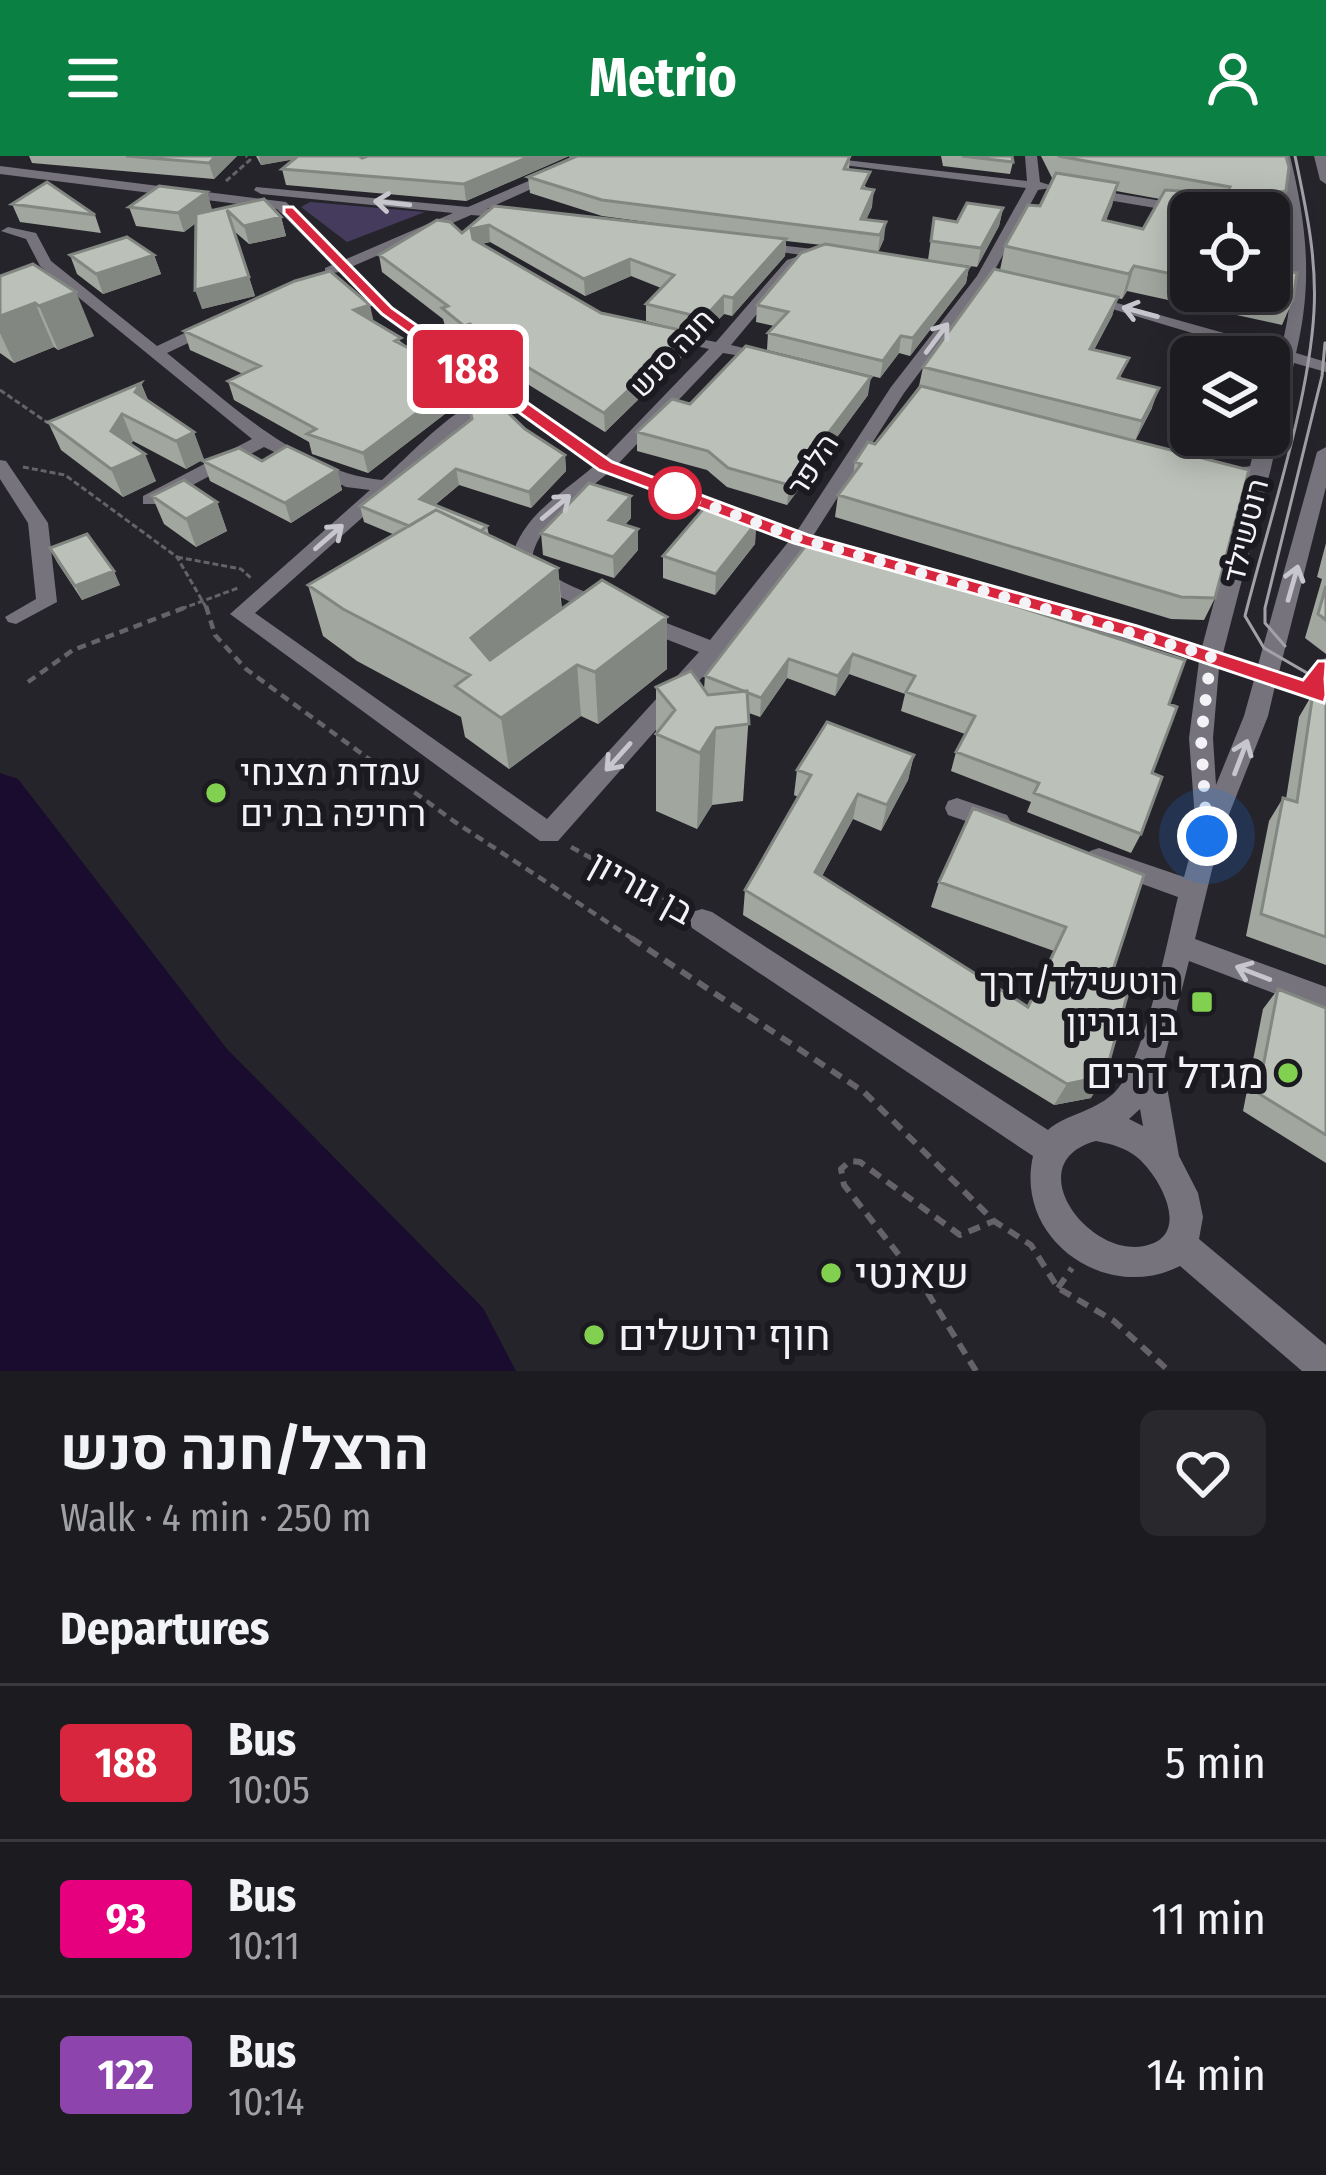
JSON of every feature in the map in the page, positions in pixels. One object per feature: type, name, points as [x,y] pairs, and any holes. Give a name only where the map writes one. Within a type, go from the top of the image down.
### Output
[{"type":"street","points":[[308,278],[598,156]]},
{"type":"street","points":[[778,156],[1034,184],[1170,205]]},
{"type":"street","points":[[1031,156],[1034,184]]},
{"type":"street","name":"רוטשילד","points":[[1284,156],[1300,279],[1290,354]]},
{"type":"street","points":[[1319,156],[1326,180]]},
{"type":"street","points":[[2,162],[538,218]]},
{"type":"street","points":[[2,162],[250,198],[288,210],[387,311],[605,466],[801,539],[1211,656],[1325,695]]},
{"type":"street","name":"הלפר","points":[[549,834],[713,650],[801,539],[897,391],[984,277],[1034,184]]},
{"type":"street","points":[[508,193],[508,206],[517,216]]},
{"type":"street","points":[[8,231],[33,238],[45,263],[264,440],[353,483],[386,486],[487,400],[514,399]]},
{"type":"street","points":[[736,243],[848,257]]},
{"type":"street","name":"חנה סנש","points":[[713,650],[558,588],[522,558],[526,539],[538,523],[605,466],[721,346],[792,263],[826,254]]},
{"type":"street","points":[[961,274],[1004,281]]},
{"type":"street","points":[[1064,293],[1225,336]]},
{"type":"street","points":[[154,353],[234,315]]},
{"type":"street","points":[[639,328],[787,363]]},
{"type":"street","points":[[1216,333],[1270,340],[1295,331]]},
{"type":"street","points":[[1290,358],[1326,367]]},
{"type":"street","points":[[1290,359],[1326,377]]},
{"type":"street","points":[[875,385],[916,396]]},
{"type":"street","points":[[150,500],[264,440]]},
{"type":"street","name":"רוטשילד","points":[[1096,1126],[1129,1100],[1149,1063],[1207,836],[1239,762],[1322,493],[1326,452]]},
{"type":"street","name":"רוטשילד","points":[[1207,836],[1201,738],[1211,656],[1265,456]]},
{"type":"street","points":[[2,467],[38,523],[47,602],[16,616]]},
{"type":"street","points":[[1204,468],[1238,475],[1262,469]]},
{"type":"street","name":"בן גוריון","points":[[386,486],[241,614],[549,834]]},
{"type":"street","points":[[1225,614],[1238,646],[1267,674]]},
{"type":"street","points":[[1325,695],[1312,678],[1326,666]]},
{"type":"street","points":[[957,808],[1021,830]]},
{"type":"street","points":[[1064,846],[1192,891]]},
{"type":"street","name":"בן גוריון","points":[[702,920],[1051,1150]]},
{"type":"street","points":[[1179,945],[1326,1000]]},
{"type":"street","name":"רוטשילד","points":[[1149,1063],[1163,1157]]},
{"type":"street","points":[[1096,1126],[1132,1134],[1163,1157],[1185,1195],[1187,1220],[1178,1243],[1162,1258],[1139,1264],[1112,1262],[1086,1250],[1062,1228],[1047,1201],[1043,1173],[1051,1150],[1065,1135],[1096,1126]]},
{"type":"street","points":[[1178,1243],[1326,1368]]},
{"type":"path","points":[[220,186],[250,160],[246,156]]},
{"type":"path","points":[[0,390],[48,423]]},
{"type":"path","points":[[2,467],[37,466],[65,475],[177,556],[206,603],[215,634],[246,669],[454,822],[864,1092],[994,1221],[1030,1245],[1058,1288],[1114,1321],[1169,1371]]},
{"type":"path","points":[[28,682],[74,650],[206,603],[254,580],[241,569],[177,556]]},
{"type":"path","name":"בן גוריון","points":[[549,834],[702,920]]},
{"type":"path","points":[[976,1371],[923,1287],[844,1185],[842,1169],[850,1161],[860,1162],[960,1235],[994,1221]]},
{"type":"shaded area","points":[[310,202],[425,212],[347,242],[301,207]]},
{"type":"shaded area","points":[[0,773],[18,779],[227,1049],[483,1308],[516,1371],[0,1371]]},
{"type":"building","points":[[126,156],[216,156],[209,163]]},
{"type":"building","points":[[298,156],[531,156],[464,184],[282,169]]},
{"type":"building","points":[[577,156],[850,156],[844,169],[870,172],[862,188],[874,190],[861,219],[886,222],[880,235],[602,200],[528,177]]},
{"type":"building","points":[[962,156],[1012,156],[1013,162]]},
{"type":"building","points":[[1058,156],[1286,156],[1286,191],[1228,192],[1230,187]]},
{"type":"building","points":[[1056,173],[1118,183],[1103,220],[1143,229],[1165,190],[1196,192],[1170,192],[1170,274],[1134,266],[1129,274],[1005,246],[1028,205],[1040,206]]},
{"type":"building","points":[[47,182],[95,215],[12,204]]},
{"type":"building","points":[[159,186],[207,192],[178,213],[129,207]]},
{"type":"building","points":[[264,199],[281,217],[244,226],[227,210],[249,277],[195,290],[196,214]]},
{"type":"building","points":[[967,203],[1003,208],[981,248],[931,241],[934,218],[957,222]]},
{"type":"building","points":[[494,206],[786,239],[733,298],[724,296],[704,318],[646,304],[674,275],[630,259],[584,279],[489,225],[471,229],[473,239],[601,313],[690,332],[604,413],[519,362],[470,324],[464,326],[442,308],[448,306],[379,255],[437,220],[450,222],[462,233]]},
{"type":"building","points":[[127,237],[154,255],[96,274],[70,255]]},
{"type":"building","points":[[825,244],[969,267],[913,338],[901,336],[883,361],[768,333],[788,312],[757,305],[801,253]]},
{"type":"building","points":[[33,264],[76,292],[0,316],[0,276]]},
{"type":"building","points":[[994,269],[1118,297],[1090,349],[1129,358],[1118,378],[1159,388],[1142,421],[923,367]]},
{"type":"building","points":[[330,271],[370,305],[354,310],[401,338],[395,341],[432,360],[424,364],[464,378],[363,453],[307,434],[316,429],[228,381],[260,366],[184,331],[295,281]]},
{"type":"building","points":[[1290,272],[1297,273],[1290,299]]},
{"type":"building","points":[[746,346],[871,377],[789,485],[728,468],[708,451],[637,432],[672,399],[690,404]]},
{"type":"building","points":[[141,383],[135,392],[194,432],[176,441],[122,414],[111,431],[145,454],[111,469],[48,422]]},
{"type":"building","points":[[921,386],[1170,450],[1170,456],[1194,456],[1249,470],[1215,598],[1181,597],[838,495],[861,464],[855,462],[868,442],[875,444]]},
{"type":"building","points":[[497,402],[525,429],[565,455],[529,492],[456,469],[420,499],[487,526],[481,531],[436,510],[409,526],[360,506],[472,419],[470,410]]},
{"type":"building","points":[[287,446],[337,470],[285,503],[203,461],[239,448],[262,461]]},
{"type":"building","points":[[184,480],[217,502],[186,519],[152,496]]},
{"type":"building","points":[[589,483],[631,496],[609,520],[638,529],[613,557],[541,533]]},
{"type":"building","points":[[705,507],[756,523],[716,574],[663,556]]},
{"type":"building","points":[[436,510],[558,568],[471,638],[490,660],[602,580],[667,617],[595,672],[577,665],[501,718],[455,686],[470,675],[343,609],[308,585]]},
{"type":"building","points":[[87,534],[114,571],[75,586],[50,548]]},
{"type":"building","points":[[810,540],[1185,660],[1169,704],[1177,707],[1152,773],[1162,777],[1141,834],[1034,793],[1039,783],[956,752],[975,716],[906,692],[915,676],[853,654],[838,676],[789,659],[761,698],[705,676]]},
{"type":"building","points":[[1326,586],[1326,620],[1318,614]]},
{"type":"building","points":[[691,671],[708,695],[747,691],[749,724],[716,728],[700,753],[656,734],[675,710],[656,687]]},
{"type":"building","points":[[1313,693],[1326,697],[1326,937],[1261,914],[1283,798],[1297,802]]},
{"type":"building","points":[[827,722],[914,755],[887,805],[858,794],[815,872],[1028,1007],[1066,927],[939,882],[973,808],[1144,875],[1113,970],[1132,978],[1105,1076],[1067,1084],[745,890],[811,775],[797,770]]},
{"type":"building","name":"מגדל דרים","points":[[1278,989],[1326,1008],[1326,1135],[1258,1093]]},
{"type":"tram line","points":[[1295,156],[1314,272],[1311,347],[1296,424],[1245,616],[1264,648],[1326,684]]},
{"type":"tram line","points":[[1285,646],[1265,623],[1265,608],[1322,376],[1325,343]]},
{"type":"bus line","name":"188","points":[[288,210],[387,311],[605,466],[801,539],[1130,631],[1324,695],[1312,678],[1319,667],[1326,666]]},
{"type":"place","name":"עמדת מצנחי רחיפה בת ים","points":[[216,793]]},
{"type":"place","name":"רוטשילד/דרך בן גוריון","points":[[1202,1002]]},
{"type":"place","name":"מגדל דרים","points":[[1288,1073]]},
{"type":"place","name":"שאנטי","points":[[831,1273]]},
{"type":"place","name":"חוף ירושלים","points":[[594,1335]]},
{"type":"route","points":[[675,493],[801,539],[1211,656],[1201,738],[1207,836]]}]
